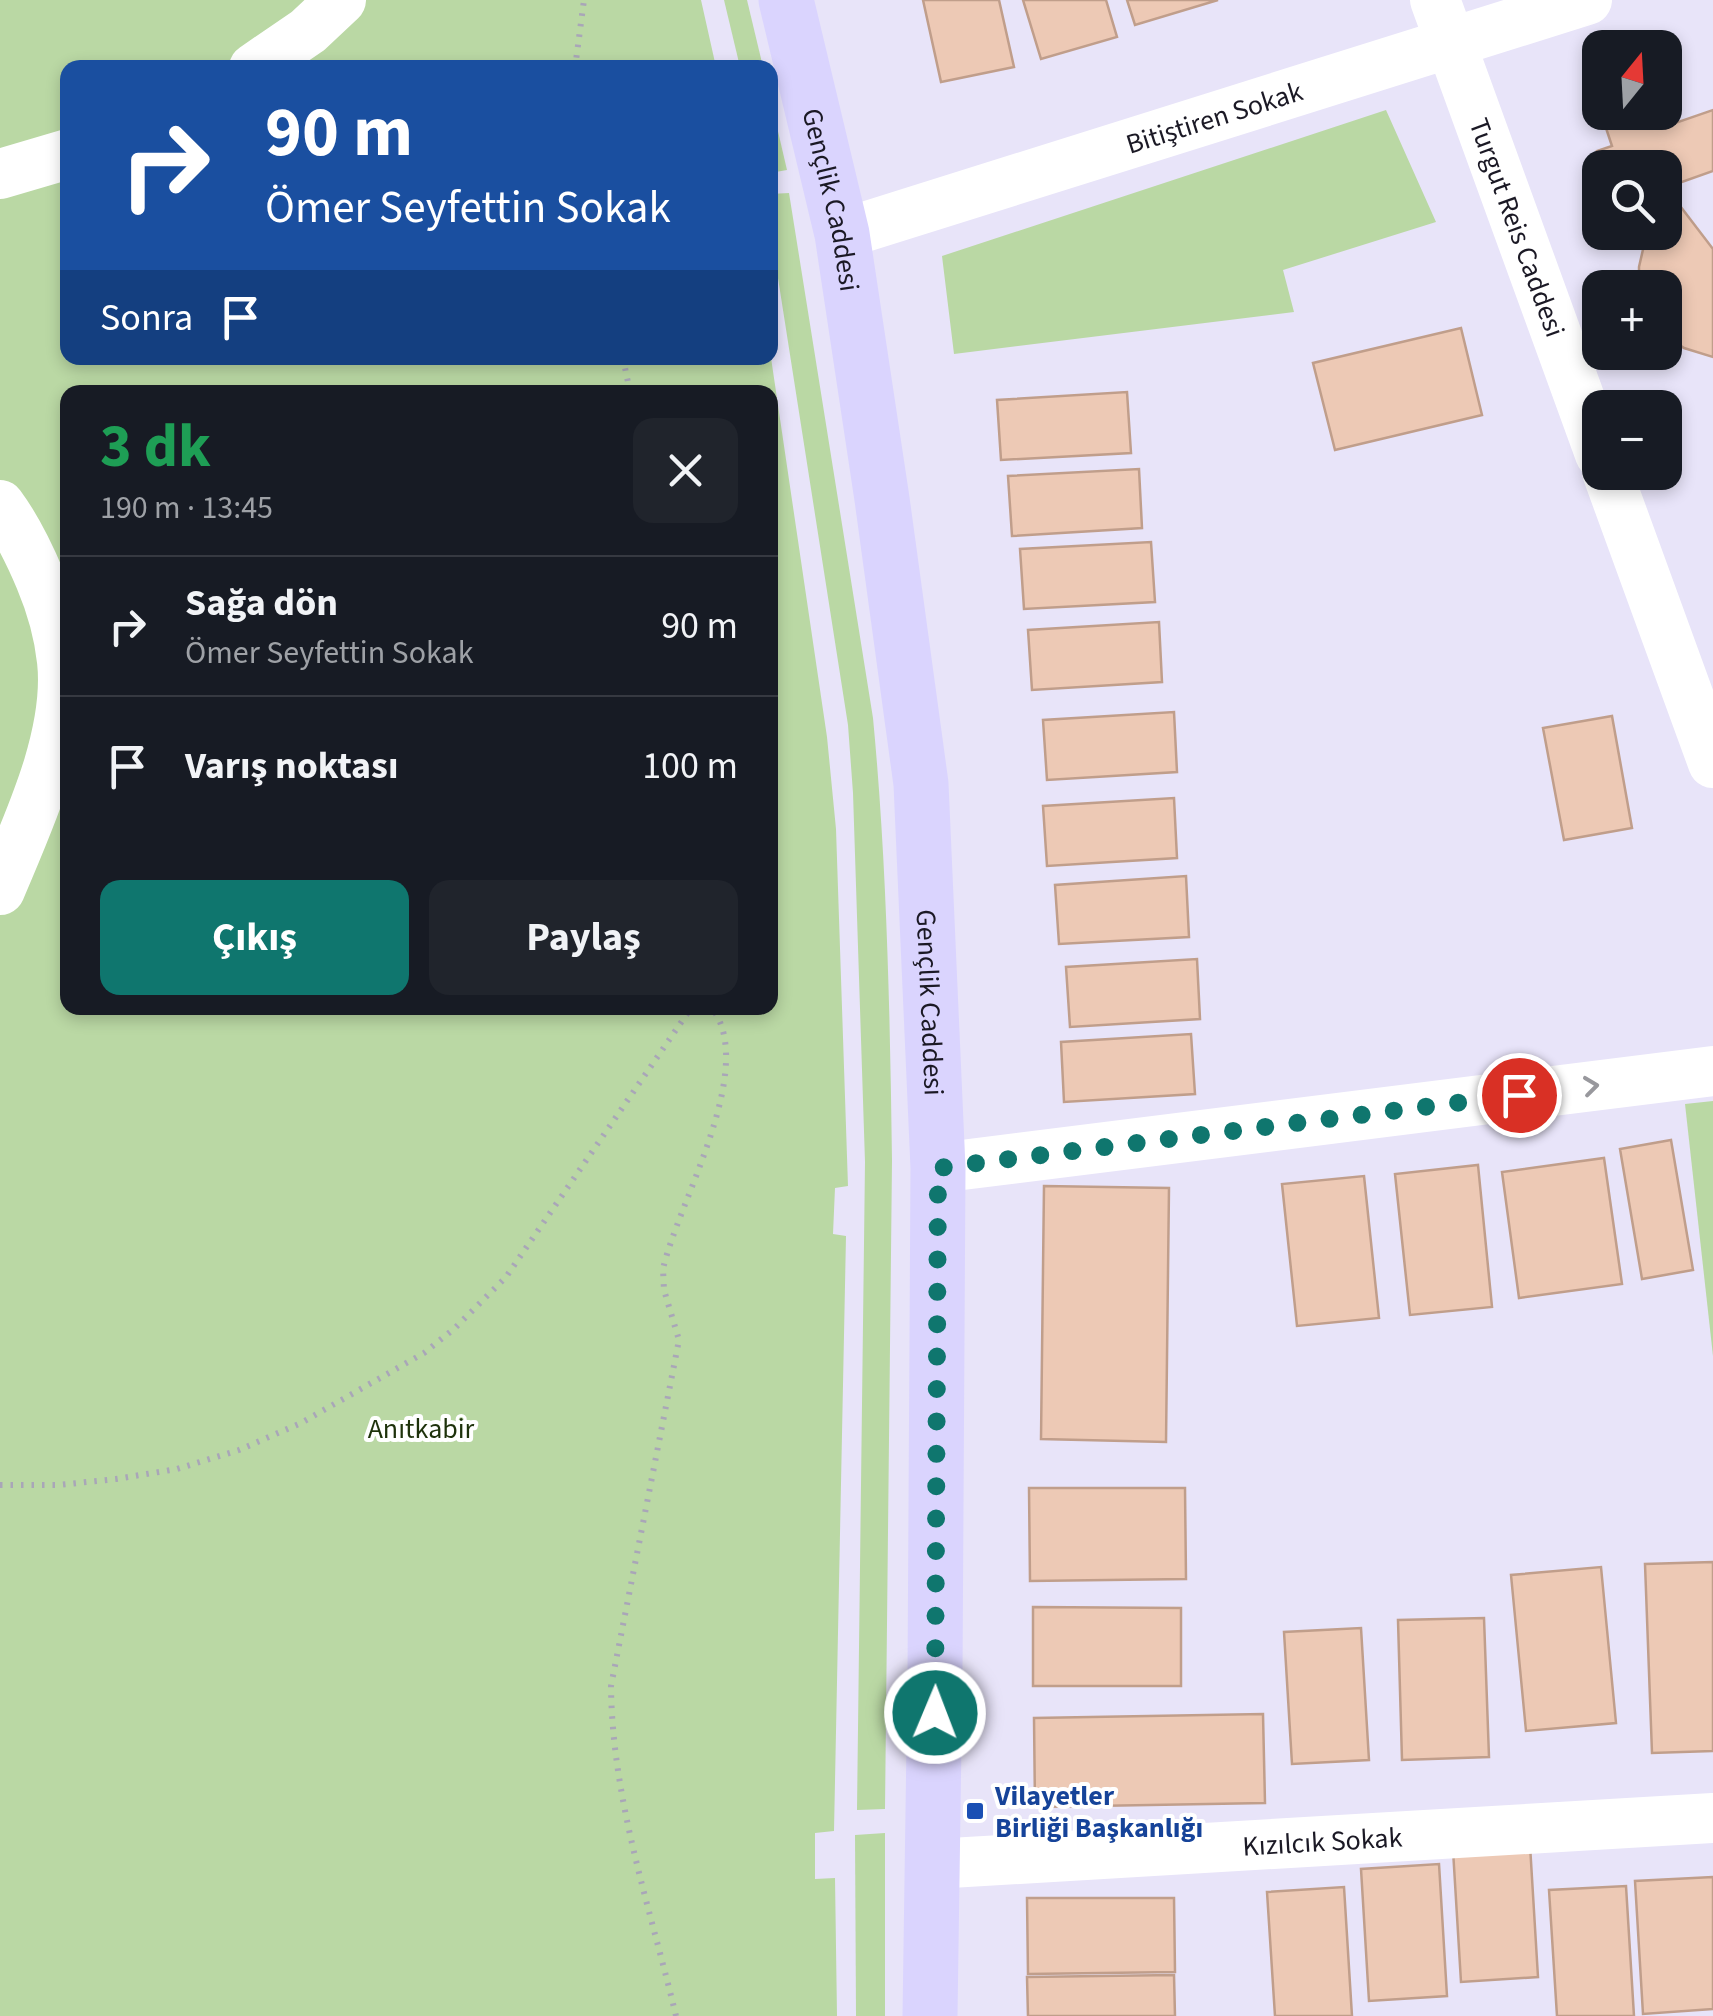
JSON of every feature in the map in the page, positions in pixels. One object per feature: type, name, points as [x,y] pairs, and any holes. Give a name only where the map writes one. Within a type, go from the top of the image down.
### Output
[{"type":"main road","name":"Gençlik Caddesi","points":[[786,0],[842,234],[922,784],[938,1168],[930,2016]]},
{"type":"street","points":[[266,60],[308,31],[341,0]]},
{"type":"street","name":"Bitiştiren Sokak","points":[[842,234],[1442,22],[1587,0]]},
{"type":"street","name":"Turgut Reis Caddesi","points":[[1442,22],[1582,405]]},
{"type":"street","points":[[0,174],[60,156]]},
{"type":"street","points":[[1614,490],[1713,763]]},
{"type":"street","points":[[0,505],[28,551],[60,646]]},
{"type":"street","points":[[0,890],[43,782],[60,711]]},
{"type":"street","points":[[938,1168],[1713,1071]]},
{"type":"street","name":"Kızılcık Sokak","points":[[933,1864],[1713,1818]]},
{"type":"path","points":[[576,60],[584,0]]},
{"type":"path","points":[[0,1485],[116,1479],[177,1469],[239,1450],[301,1423],[424,1353],[456,1328],[506,1277],[685,1015]]},
{"type":"path","points":[[676,2016],[618,1780],[611,1686],[679,1340],[664,1290],[664,1269],[715,1122],[725,1077],[724,1030],[716,1015]]},
{"type":"green space","name":"Anıtkabir","points":[[0,0],[701,0],[714,60],[60,60],[60,365],[772,365],[775,385],[60,385],[60,1015],[778,1015],[778,405],[827,737],[836,829],[848,1186],[835,1188],[833,1234],[846,1236],[834,1831],[815,1833],[815,1879],[835,1878],[837,2016],[0,2016]]},
{"type":"green space","points":[[724,0],[747,0],[761,60],[738,60]]},
{"type":"green space","points":[[1386,110],[1436,222],[1283,270],[1294,312],[954,354],[942,256]]},
{"type":"green space","points":[[778,131],[787,170],[778,172]]},
{"type":"green space","points":[[789,193],[873,718],[882,829],[892,1161],[885,1809],[857,1810],[865,1162],[853,793],[848,725],[778,278],[778,194]]},
{"type":"green space","points":[[1713,1101],[1713,1356],[1685,1104]]},
{"type":"green space","points":[[885,1833],[885,2016],[856,2016],[855,1835]]},
{"type":"building","points":[[923,0],[999,0],[1014,67],[941,82]]},
{"type":"building","points":[[1023,0],[1106,0],[1117,37],[1041,59]]},
{"type":"building","points":[[1127,0],[1218,0],[1135,25]]},
{"type":"building","points":[[1713,110],[1713,171],[1682,182],[1682,150],[1600,150],[1612,146],[1607,130],[1682,130],[1682,121]]},
{"type":"building","points":[[1682,208],[1713,249],[1713,357],[1682,347],[1682,270],[1639,267],[1643,250],[1682,250]]},
{"type":"building","points":[[1461,328],[1482,415],[1335,450],[1313,363]]},
{"type":"building","points":[[1127,392],[1131,453],[1001,460],[997,400]]},
{"type":"building","points":[[1139,469],[1142,528],[1012,536],[1008,476]]},
{"type":"building","points":[[1151,542],[1155,602],[1024,609],[1020,549]]},
{"type":"building","points":[[1159,622],[1162,682],[1032,690],[1028,630]]},
{"type":"building","points":[[1174,712],[1177,772],[1047,780],[1043,720]]},
{"type":"building","points":[[1612,716],[1632,828],[1564,840],[1543,728]]},
{"type":"building","points":[[1174,798],[1177,858],[1047,866],[1043,806]]},
{"type":"building","points":[[1186,876],[1189,937],[1059,944],[1055,885]]},
{"type":"building","points":[[1197,959],[1200,1019],[1070,1027],[1066,967]]},
{"type":"building","points":[[1191,1034],[1195,1094],[1064,1102],[1061,1042]]},
{"type":"building","points":[[1671,1140],[1693,1270],[1642,1279],[1620,1149]]},
{"type":"building","points":[[1604,1158],[1622,1284],[1519,1298],[1502,1172]]},
{"type":"building","points":[[1478,1165],[1492,1307],[1410,1315],[1395,1174]]},
{"type":"building","points":[[1364,1176],[1379,1318],[1297,1326],[1282,1184]]},
{"type":"building","points":[[1044,1186],[1169,1188],[1166,1442],[1041,1439]]},
{"type":"building","points":[[1029,1488],[1185,1488],[1186,1579],[1030,1581]]},
{"type":"building","points":[[1713,1562],[1713,1751],[1652,1753],[1645,1564]]},
{"type":"building","points":[[1601,1567],[1616,1723],[1526,1731],[1511,1575]]},
{"type":"building","points":[[1033,1607],[1181,1608],[1181,1686],[1033,1686]]},
{"type":"building","points":[[1484,1618],[1489,1757],[1402,1760],[1398,1620]]},
{"type":"building","points":[[1361,1628],[1369,1760],[1292,1764],[1284,1632]]},
{"type":"building","points":[[1263,1714],[1265,1803],[1035,1807],[1034,1718]]},
{"type":"building","points":[[1530,1845],[1538,1977],[1461,1982],[1453,1850]]},
{"type":"building","points":[[1439,1864],[1447,1996],[1369,2001],[1361,1869]]},
{"type":"building","points":[[1713,1877],[1713,2009],[1643,2014],[1635,1881]]},
{"type":"building","points":[[1626,1886],[1634,2016],[1557,2016],[1549,1890]]},
{"type":"building","points":[[1344,1887],[1352,2016],[1275,2016],[1267,1892]]},
{"type":"building","points":[[1027,1898],[1174,1898],[1175,1972],[1028,1974]]},
{"type":"building","points":[[1174,1975],[1175,2016],[1028,2016],[1027,1977]]},
{"type":"place","name":"Vilayetler Birliği Başkanlığı","points":[[975,1811]]},
{"type":"route","points":[[935,1713],[938,1168],[1519,1095]]}]
